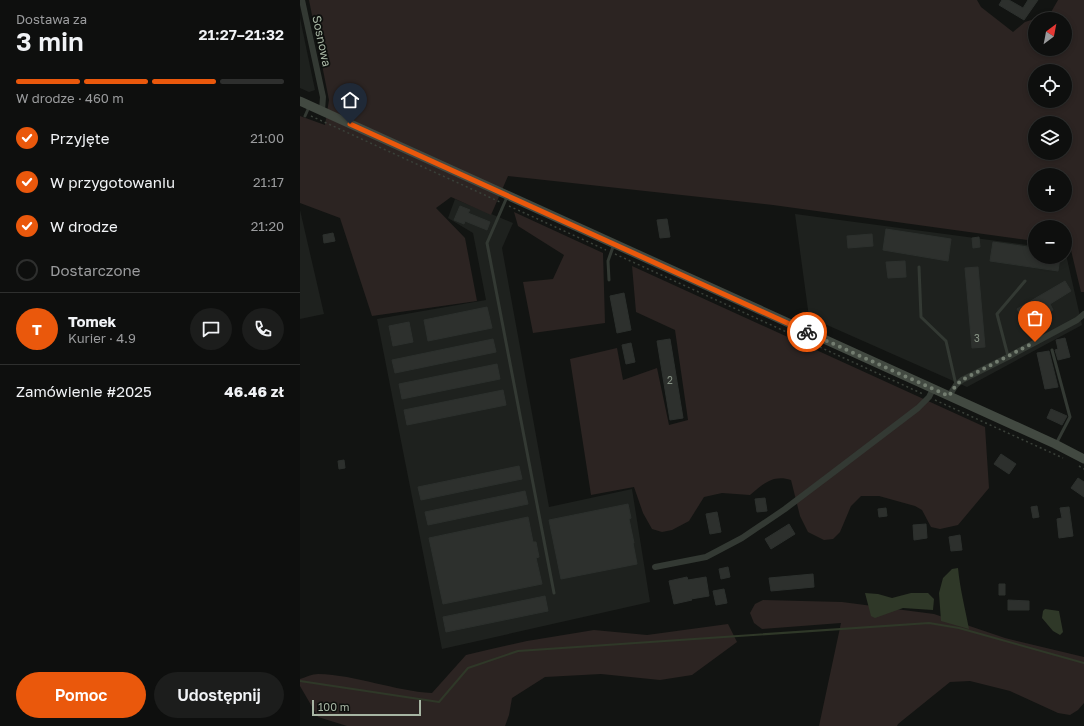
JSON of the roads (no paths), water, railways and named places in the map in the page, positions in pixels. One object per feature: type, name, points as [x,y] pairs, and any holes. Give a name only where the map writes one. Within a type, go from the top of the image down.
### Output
[{"type":"street","name":"Sosnowa","points":[[302,0],[323,97],[322,111]]},
{"type":"street","points":[[300,101],[614,244],[931,393],[949,396],[1055,444],[1084,459]]},
{"type":"street","points":[[949,396],[956,385],[962,380],[1008,357],[1076,320],[1084,314]]},
{"type":"street","points":[[656,567],[706,557],[742,538],[830,476],[918,408],[931,393]]},
{"type":"lane","points":[[305,116],[310,106]]},
{"type":"lane","points":[[508,196],[487,243],[554,593]]},
{"type":"lane","points":[[609,280],[608,261],[614,244]]},
{"type":"lane","points":[[919,267],[921,317],[946,341],[956,385]]},
{"type":"lane","points":[[1008,357],[997,314],[1025,282]]},
{"type":"lane","points":[[1052,350],[1070,417],[1055,444]]},
{"type":"waterway","points":[[300,681],[439,702],[468,668],[518,651],[929,623],[959,628],[1084,663]]}]
